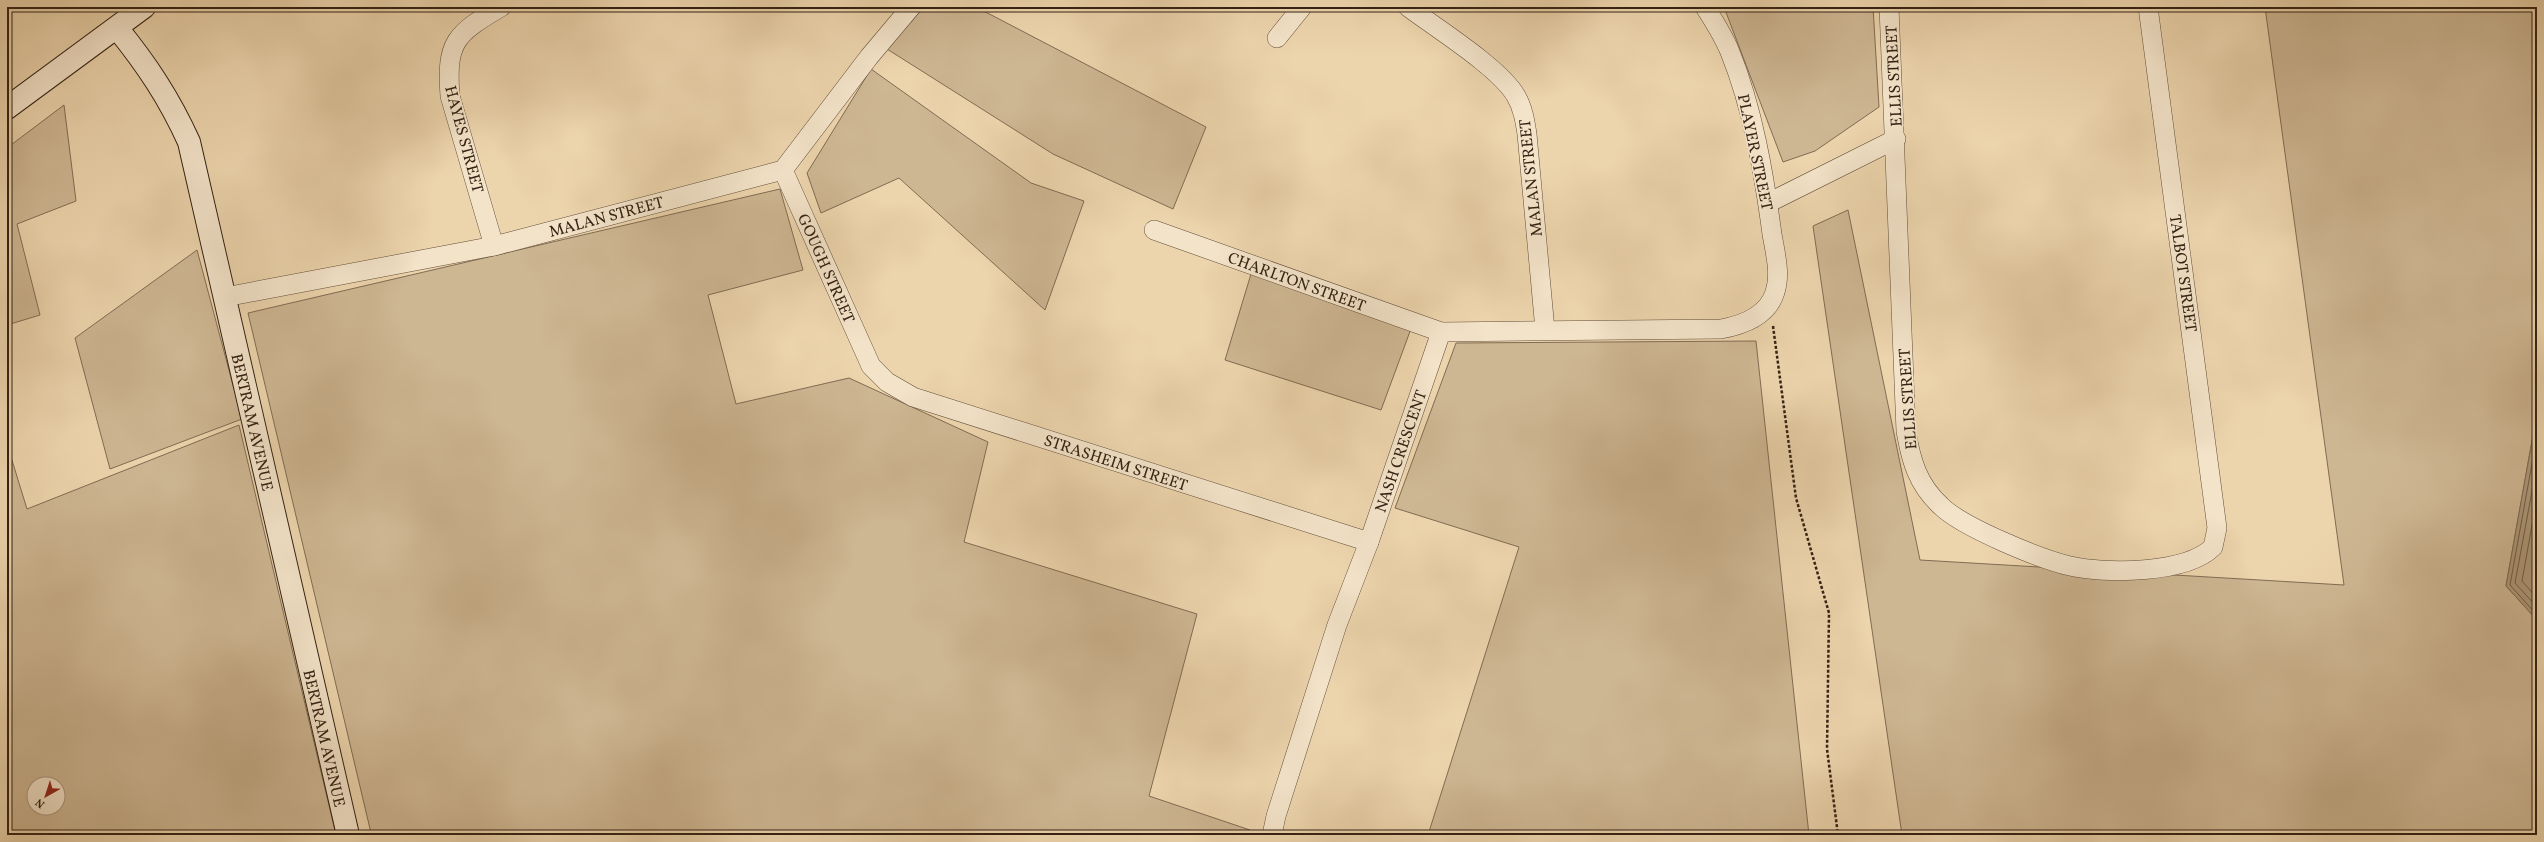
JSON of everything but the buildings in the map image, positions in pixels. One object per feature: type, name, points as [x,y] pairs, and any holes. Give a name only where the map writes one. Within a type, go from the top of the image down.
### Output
[{"type":"street","points":[[7,108],[144,7]]},
{"type":"street","name":"HAYES STREET","points":[[494,246],[450,96],[448,71],[450,52],[460,36],[476,22],[501,7]]},
{"type":"street","points":[[783,170],[869,57],[911,7]]},
{"type":"street","points":[[1277,38],[1302,7]]},
{"type":"street","name":"MALAN STREET","points":[[1408,7],[1499,76],[1516,96],[1523,112],[1527,134],[1545,330]]},
{"type":"street","name":"PLAYER STREET","points":[[1705,7],[1730,51],[1745,97],[1768,203],[1777,279],[1775,291],[1770,303]]},
{"type":"street","name":"ELLIS STREET","points":[[1889,7],[1896,139],[1906,431],[1910,456],[1918,478],[1928,493],[1942,507],[1968,524],[2035,554],[2070,566],[2129,569],[2183,565],[2208,553],[2217,540]]},
{"type":"street","name":"TALBOT STREET","points":[[2148,7],[2218,528],[2217,540]]},
{"type":"street","name":"BERTRAM AVENUE","points":[[117,28],[150,70],[173,105],[189,142],[348,835]]},
{"type":"street","points":[[1768,203],[1896,139]]},
{"type":"street","name":"MALAN STREET","points":[[225,298],[494,246],[783,170]]},
{"type":"street","name":"GOUGH STREET","points":[[783,170],[871,366]]},
{"type":"street","name":"CHARLTON STREET","points":[[1154,230],[1441,332]]},
{"type":"street","points":[[1441,332],[1721,329],[1748,322],[1770,303]]},
{"type":"street","name":"NASH CRESCENT","points":[[1272,835],[1276,816],[1337,625],[1369,542],[1441,332]]},
{"type":"street","name":"STRASHEIM STREET","points":[[871,366],[887,382],[913,397],[1369,542]]},
{"type":"path","points":[[1770,303],[1796,498],[1829,613],[1827,749],[1838,835]]},
{"type":"shaded area","points":[[924,7],[976,7],[1206,127],[1173,209],[1053,154],[887,49]]},
{"type":"shaded area","points":[[1724,7],[1873,7],[1879,107],[1815,151],[1783,162]]},
{"type":"shaded area","points":[[2265,7],[2537,7],[2537,413],[2506,586],[2537,620],[2537,835],[1902,835],[1813,226],[1848,210],[1920,560],[2344,585]]},
{"type":"shaded area","points":[[871,69],[1031,183],[1084,201],[1045,310],[899,178],[821,213],[807,173]]},
{"type":"shaded area","points":[[64,105],[76,201],[17,224],[40,315],[7,325],[7,148]]},
{"type":"shaded area","points":[[780,189],[803,270],[708,295],[736,404],[849,378],[988,442],[964,542],[1197,614],[1149,796],[1250,830],[1249,835],[380,835],[371,833],[248,313]]},
{"type":"shaded area","points":[[197,250],[242,419],[110,469],[75,338]]},
{"type":"shaded area","points":[[1251,274],[1412,326],[1381,410],[1225,360]]},
{"type":"shaded area","points":[[1756,341],[1809,835],[1428,835],[1519,547],[1395,508],[1456,343]]},
{"type":"shaded area","points":[[239,425],[336,835],[7,835],[7,444],[27,509]]},
{"type":"water","points":[[2537,413],[2537,620],[2506,586]]}]
